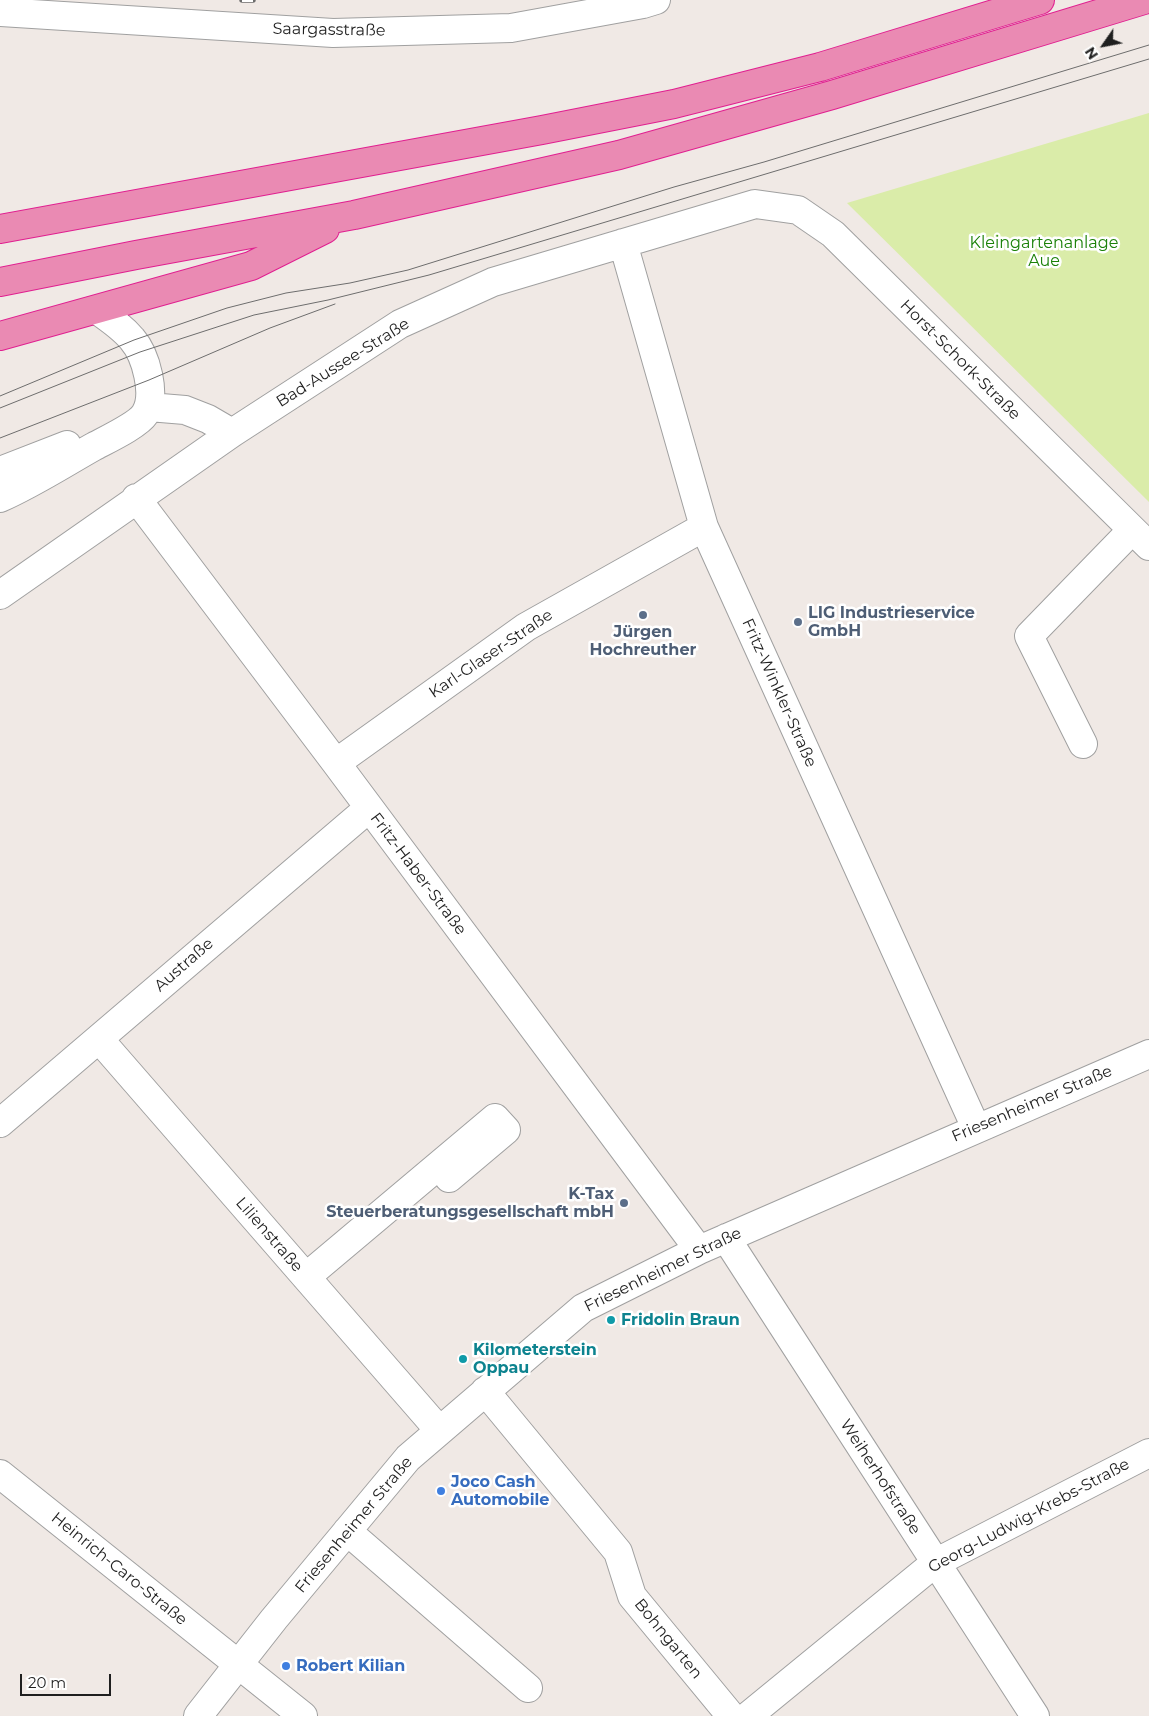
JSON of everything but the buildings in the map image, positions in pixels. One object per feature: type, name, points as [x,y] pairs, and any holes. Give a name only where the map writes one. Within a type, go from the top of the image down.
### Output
[{"type":"highway","points":[[0,229],[674,104],[820,68],[1040,0]]},
{"type":"highway","points":[[0,282],[354,215],[452,194],[662,144],[832,95],[1144,0]]},
{"type":"highway","points":[[0,336],[251,266],[354,215]]},
{"type":"street","name":"Saargasstraße","points":[[0,12],[333,33],[511,28],[644,4],[656,0]]},
{"type":"street","name":"Bad-Aussee-Straße","points":[[0,595],[136,498],[400,324],[493,282],[755,204]]},
{"type":"street","name":"Horst-Schork-Straße","points":[[755,204],[798,210],[832,234],[1141,538]]},
{"type":"street","name":"Fritz-Winkler-Straße","points":[[623,243],[704,527],[976,1128]]},
{"type":"street","points":[[0,498],[144,416],[150,396],[149,380],[140,352],[134,340],[118,325],[97,310]]},
{"type":"street","points":[[148,407],[185,410],[208,419],[232,433]]},
{"type":"street","points":[[0,471],[78,441],[103,441]]},
{"type":"street","name":"Fritz-Haber-Straße","points":[[136,498],[573,1079],[699,1250]]},
{"type":"street","name":"Karl-Glaser-Straße","points":[[336,763],[526,627],[704,527]]},
{"type":"street","points":[[1083,744],[1029,636],[1141,538]]},
{"type":"street","name":"Austraße","points":[[0,1123],[369,808]]},
{"type":"street","name":"Lilienstraße","points":[[98,1039],[439,1430]]},
{"type":"street","name":"Friesenheimer Straße","points":[[198,1716],[238,1664],[408,1458],[583,1308],[699,1250],[1149,1054]]},
{"type":"street","points":[[306,1277],[495,1118],[506,1130],[449,1178]]},
{"type":"street","name":"Weiherhofstraße","points":[[726,1238],[1035,1716]]},
{"type":"street","name":"Bohngarten","points":[[485,1391],[618,1552],[632,1596],[731,1716]]},
{"type":"street","name":"Georg-Ludwig-Krebs-Straße","points":[[748,1716],[935,1563],[1149,1453]]},
{"type":"street","name":"Heinrich-Caro-Straße","points":[[0,1474],[304,1716]]},
{"type":"street","points":[[348,1530],[528,1688]]},
{"type":"green space","name":"Kleingartenanlage Aue","points":[[1149,113],[1149,502],[847,203]]},
{"type":"tram line","points":[[0,396],[134,340],[227,308],[286,293],[350,283],[408,270],[674,187],[764,162],[1149,45]]},
{"type":"tram line","points":[[0,408],[140,352],[254,315],[328,300],[429,275],[1149,59]]},
{"type":"tram line","points":[[0,438],[149,380],[270,328],[335,304]]},
{"type":"railway","points":[[242,0],[253,0]]},
{"type":"place","name":"Jürgen Hochreuther","points":[[643,615]]},
{"type":"place","name":"LIG Industrieservice GmbH","points":[[798,622]]},
{"type":"place","name":"K-Tax Steuerberatungsgesellschaft mbH","points":[[624,1203]]},
{"type":"place","name":"Fridolin Braun","points":[[611,1320]]},
{"type":"place","name":"Kilometerstein Oppau","points":[[463,1359]]},
{"type":"place","name":"Joco Cash Automobile","points":[[441,1491]]},
{"type":"place","name":"Robert Kilian","points":[[286,1666]]}]
